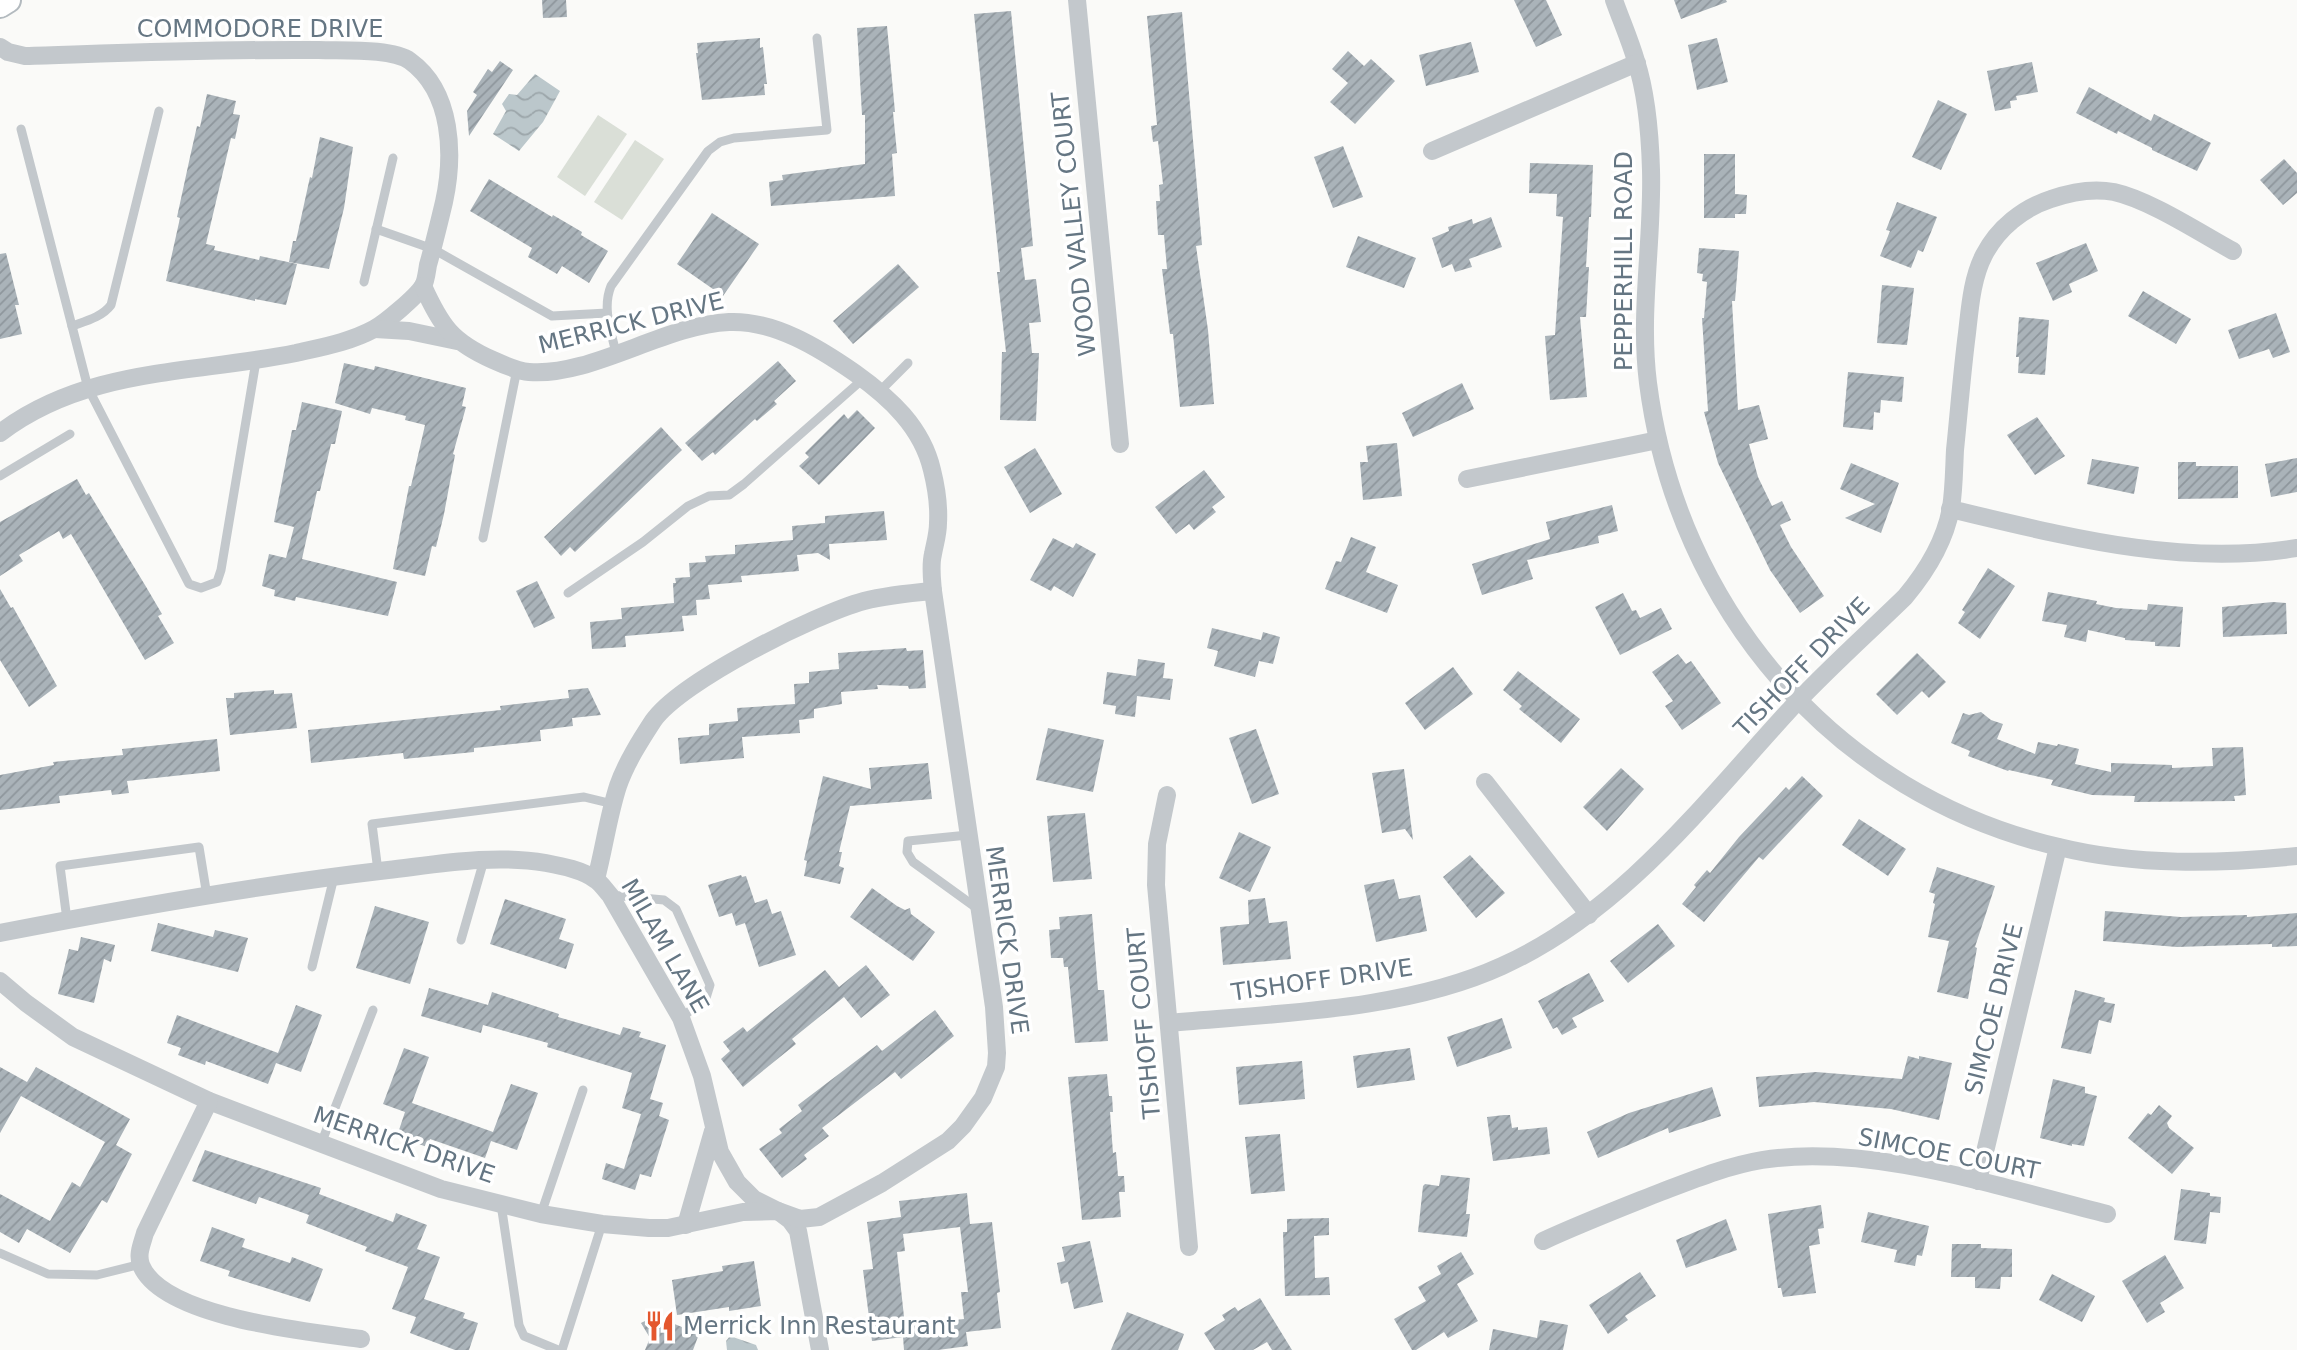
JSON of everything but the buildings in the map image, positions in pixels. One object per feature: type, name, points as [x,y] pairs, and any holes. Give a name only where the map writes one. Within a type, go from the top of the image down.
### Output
[{"type":"street","points":[[0,5],[8,0]]},
{"type":"street","name":"WOOD VALLEY COURT","points":[[1077,0],[1120,444]]},
{"type":"street","name":"PEPPERHILL ROAD","points":[[1614,0],[1637,64],[1646,109],[1650,159],[1645,351],[1658,440],[1685,528],[1714,587],[1756,652],[1798,702],[1860,754],[1906,786],[1982,823],[2058,847],[2138,859],[2185,862],[2297,856]]},
{"type":"street","name":"COMMODORE DRIVE","points":[[0,47],[25,56],[283,50],[397,55],[410,61],[430,82],[439,99],[450,145],[448,183],[423,286]]},
{"type":"street","points":[[1432,151],[1637,64]]},
{"type":"street","name":"TISHOFF DRIVE","points":[[1169,1023],[1322,1008],[1410,996],[1502,966],[1558,936],[1589,915],[1639,873],[1798,702],[1920,579],[1939,543],[1950,509],[1970,304],[1983,257],[2007,224],[2034,204],[2068,193],[2092,190],[2112,192],[2133,198],[2233,251]]},
{"type":"street","points":[[0,433],[48,402],[88,388],[124,379],[256,361],[350,339],[375,329],[423,286]]},
{"type":"street","name":"MERRICK DRIVE","points":[[423,286],[433,309],[457,341]]},
{"type":"street","name":"MERRICK DRIVE","points":[[0,981],[73,1038],[209,1101],[441,1189],[541,1214],[602,1224],[649,1228],[686,1225],[743,1212],[778,1211],[800,1219],[819,1217],[861,1195],[948,1141],[963,1126],[983,1098],[996,1067],[998,1053],[994,1007],[933,591],[932,555],[939,521],[930,461],[915,429],[863,379],[811,345],[778,330],[742,322],[726,322],[691,329],[577,366],[528,372],[478,353],[457,341],[408,331],[375,329]]},
{"type":"street","points":[[1467,479],[1658,440]]},
{"type":"street","points":[[1950,509],[2132,549],[2190,555],[2232,555],[2297,548]]},
{"type":"street","points":[[596,880],[613,804],[630,760],[654,719],[669,703],[721,668],[795,628],[834,611],[865,601],[933,591]]},
{"type":"street","points":[[1485,782],[1589,915]]},
{"type":"street","name":"TISHOFF COURT","points":[[1167,795],[1157,844],[1156,885],[1189,1247]]},
{"type":"street","name":"SIMCOE DRIVE","points":[[1978,1181],[2058,847]]},
{"type":"street","name":"MILAM LANE","points":[[0,933],[207,896],[378,871],[484,860],[568,867],[596,880],[610,895],[681,1018],[702,1076],[720,1153],[737,1182],[754,1199],[790,1220],[797,1231],[820,1350]]},
{"type":"street","points":[[209,1101],[145,1233],[139,1253],[141,1264],[155,1284],[168,1292],[239,1320],[361,1339]]},
{"type":"street","points":[[686,1225],[713,1131]]},
{"type":"street","name":"SIMCOE COURT","points":[[1544,1241],[1586,1221],[1720,1169],[1762,1160],[1809,1157],[1857,1158],[1978,1181],[2107,1214]]},
{"type":"lane","points":[[615,353],[606,299],[611,286],[708,151],[720,142],[734,138],[827,130],[817,38]]},
{"type":"lane","points":[[72,326],[106,312],[111,304],[159,111]]},
{"type":"lane","points":[[21,129],[88,388],[189,584],[201,588],[217,582],[221,570],[256,361]]},
{"type":"lane","points":[[365,282],[393,158]]},
{"type":"lane","points":[[376,229],[433,249],[552,316],[607,313]]},
{"type":"lane","points":[[879,392],[908,363]]},
{"type":"lane","points":[[482,538],[517,369]]},
{"type":"lane","points":[[568,593],[643,542],[688,506],[709,496],[729,495],[863,379]]},
{"type":"lane","points":[[0,476],[70,434]]},
{"type":"lane","points":[[378,871],[372,824],[584,797],[613,804]]},
{"type":"lane","points":[[968,835],[908,841],[907,852],[913,862],[980,910]]},
{"type":"lane","points":[[67,920],[60,866],[199,848],[207,896]]},
{"type":"lane","points":[[461,940],[484,860]]},
{"type":"lane","points":[[312,967],[334,877]]},
{"type":"lane","points":[[610,895],[664,900],[676,909],[710,985],[706,998],[681,1018]]},
{"type":"lane","points":[[321,1144],[373,1010]]},
{"type":"lane","points":[[541,1214],[583,1090]]},
{"type":"lane","points":[[501,1204],[519,1325],[524,1336],[560,1350],[602,1224]]},
{"type":"lane","points":[[0,1253],[48,1274],[97,1275],[141,1264]]},
{"type":"shaded area","points":[[598,115],[627,134],[585,196],[557,177]]},
{"type":"shaded area","points":[[635,140],[664,159],[622,220],[594,202]]},
{"type":"water","points":[[535,74],[560,91],[543,122],[519,151],[493,134],[506,111],[502,104],[509,94],[517,95]]},
{"type":"water","points":[[730,1336],[756,1345],[758,1350],[727,1350],[726,1341]]},
{"type":"place","name":"Merrick Inn Restaurant","points":[[660,1326]]}]
